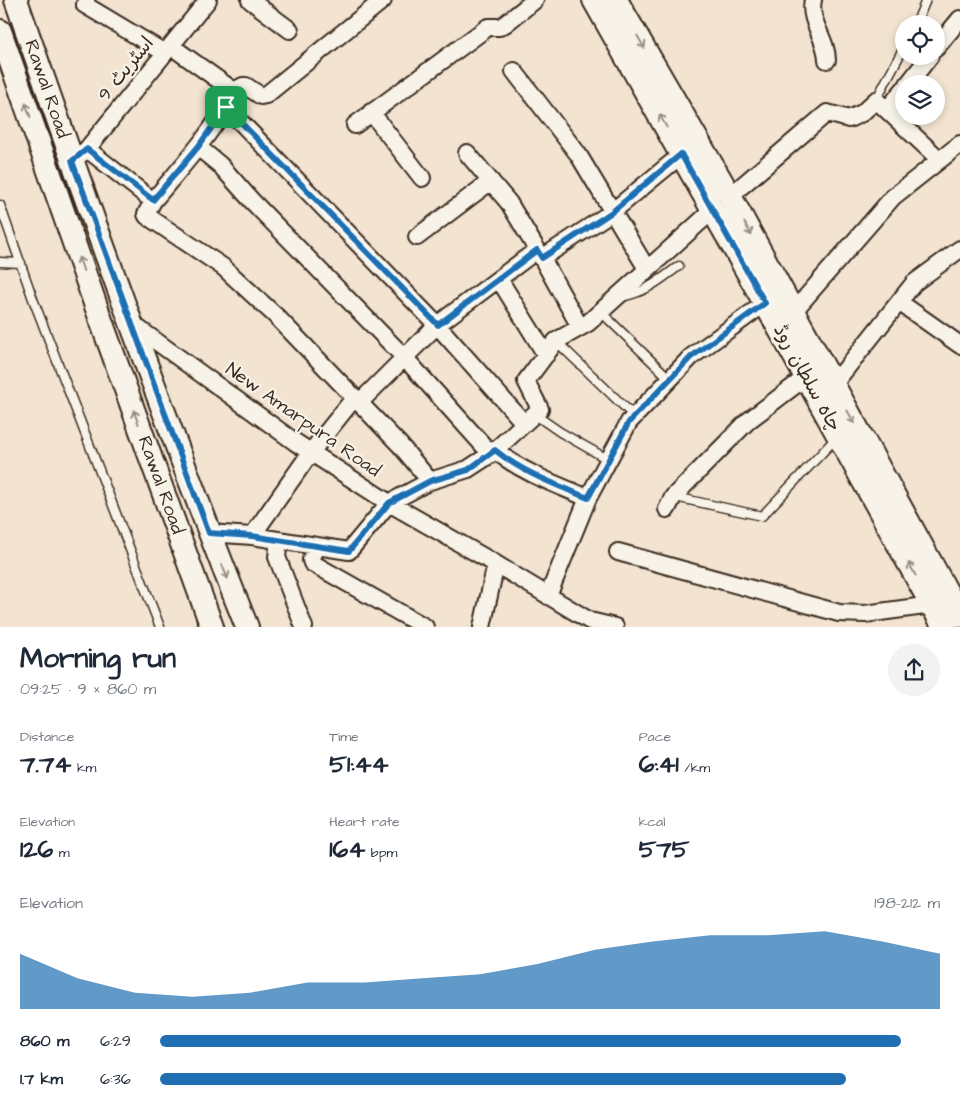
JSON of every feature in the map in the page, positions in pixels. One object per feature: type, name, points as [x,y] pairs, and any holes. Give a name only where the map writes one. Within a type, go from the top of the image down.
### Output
[{"type":"main road","name":"Rawal Road","points":[[16,0],[79,155],[131,323],[209,533],[247,627]]},
{"type":"main road","name":"چاہ سلطان روڈ","points":[[594,0],[681,154],[721,203],[793,312],[960,616]]},
{"type":"main road","name":"چاہ سلطان روڈ","points":[[616,0],[721,203],[765,303],[944,627]]},
{"type":"main road","name":"Rawal Road","points":[[0,31],[104,329],[212,627]]},
{"type":"street","name":"اسٹریٹ 9","points":[[79,155],[208,0]]},
{"type":"street","points":[[250,0],[290,30]]},
{"type":"street","points":[[383,0],[266,95],[260,96],[246,86],[234,91],[226,107],[198,147],[153,200],[146,214],[223,267],[276,316],[358,399],[430,481]]},
{"type":"street","points":[[355,125],[488,27],[500,27],[535,0]]},
{"type":"street","points":[[813,0],[814,18],[827,51],[827,60]]},
{"type":"street","points":[[83,2],[168,50],[234,91]]},
{"type":"street","points":[[945,37],[960,19]]},
{"type":"street","points":[[915,75],[923,65]]},
{"type":"street","points":[[514,71],[578,154],[647,269]]},
{"type":"street","points":[[209,533],[252,536],[349,551],[389,503],[430,481],[468,470],[493,452],[540,409],[526,381],[556,341],[588,323],[721,203],[827,113],[849,119],[881,105],[895,95]]},
{"type":"street","points":[[881,105],[940,160]]},
{"type":"street","points":[[226,107],[529,419]]},
{"type":"street","points":[[371,112],[422,178]]},
{"type":"street","points":[[793,312],[893,196],[960,144]]},
{"type":"street","points":[[198,147],[220,165],[493,452],[544,479],[588,498]]},
{"type":"street","points":[[467,153],[509,203],[540,254],[580,327]]},
{"type":"street","points":[[252,536],[311,452],[358,399],[438,325],[499,279],[612,212],[681,154]]},
{"type":"street","points":[[79,155],[153,200]]},
{"type":"street","points":[[417,237],[491,181]]},
{"type":"street","points":[[833,385],[914,282],[960,249]]},
{"type":"street","points":[[499,279],[546,355]]},
{"type":"street","points":[[899,302],[960,345]]},
{"type":"street","points":[[548,596],[588,498],[629,422],[691,357],[765,303]]},
{"type":"street","name":"New Amarpura Road","points":[[131,323],[311,452],[389,503],[496,564],[590,621],[615,627]]},
{"type":"street","points":[[670,503],[748,421],[806,377]]},
{"type":"street","points":[[279,540],[277,557],[304,627]]},
{"type":"street","points":[[317,546],[311,560],[312,563],[425,627]]},
{"type":"street","points":[[618,552],[838,613],[865,614],[932,605]]},
{"type":"street","points":[[482,627],[496,564]]},
{"type":"lane","points":[[920,15],[926,0]]},
{"type":"lane","points":[[881,105],[897,65]]},
{"type":"lane","points":[[0,205],[160,627]]},
{"type":"lane","points":[[0,262],[21,264]]},
{"type":"lane","points":[[617,297],[637,294],[679,266]]},
{"type":"lane","points":[[601,312],[670,379]]},
{"type":"lane","points":[[556,341],[634,417]]},
{"type":"lane","points":[[529,419],[560,432],[608,460]]},
{"type":"lane","points":[[670,503],[762,516],[838,435]]},
{"type":"route","points":[[226,107],[438,325],[537,250],[542,258],[612,212],[681,154],[765,303],[691,357],[629,422],[588,498],[544,479],[502,456],[495,450],[468,470],[430,481],[389,503],[349,551],[252,536],[209,533],[72,161],[87,149],[153,200],[198,147],[226,107]]}]
